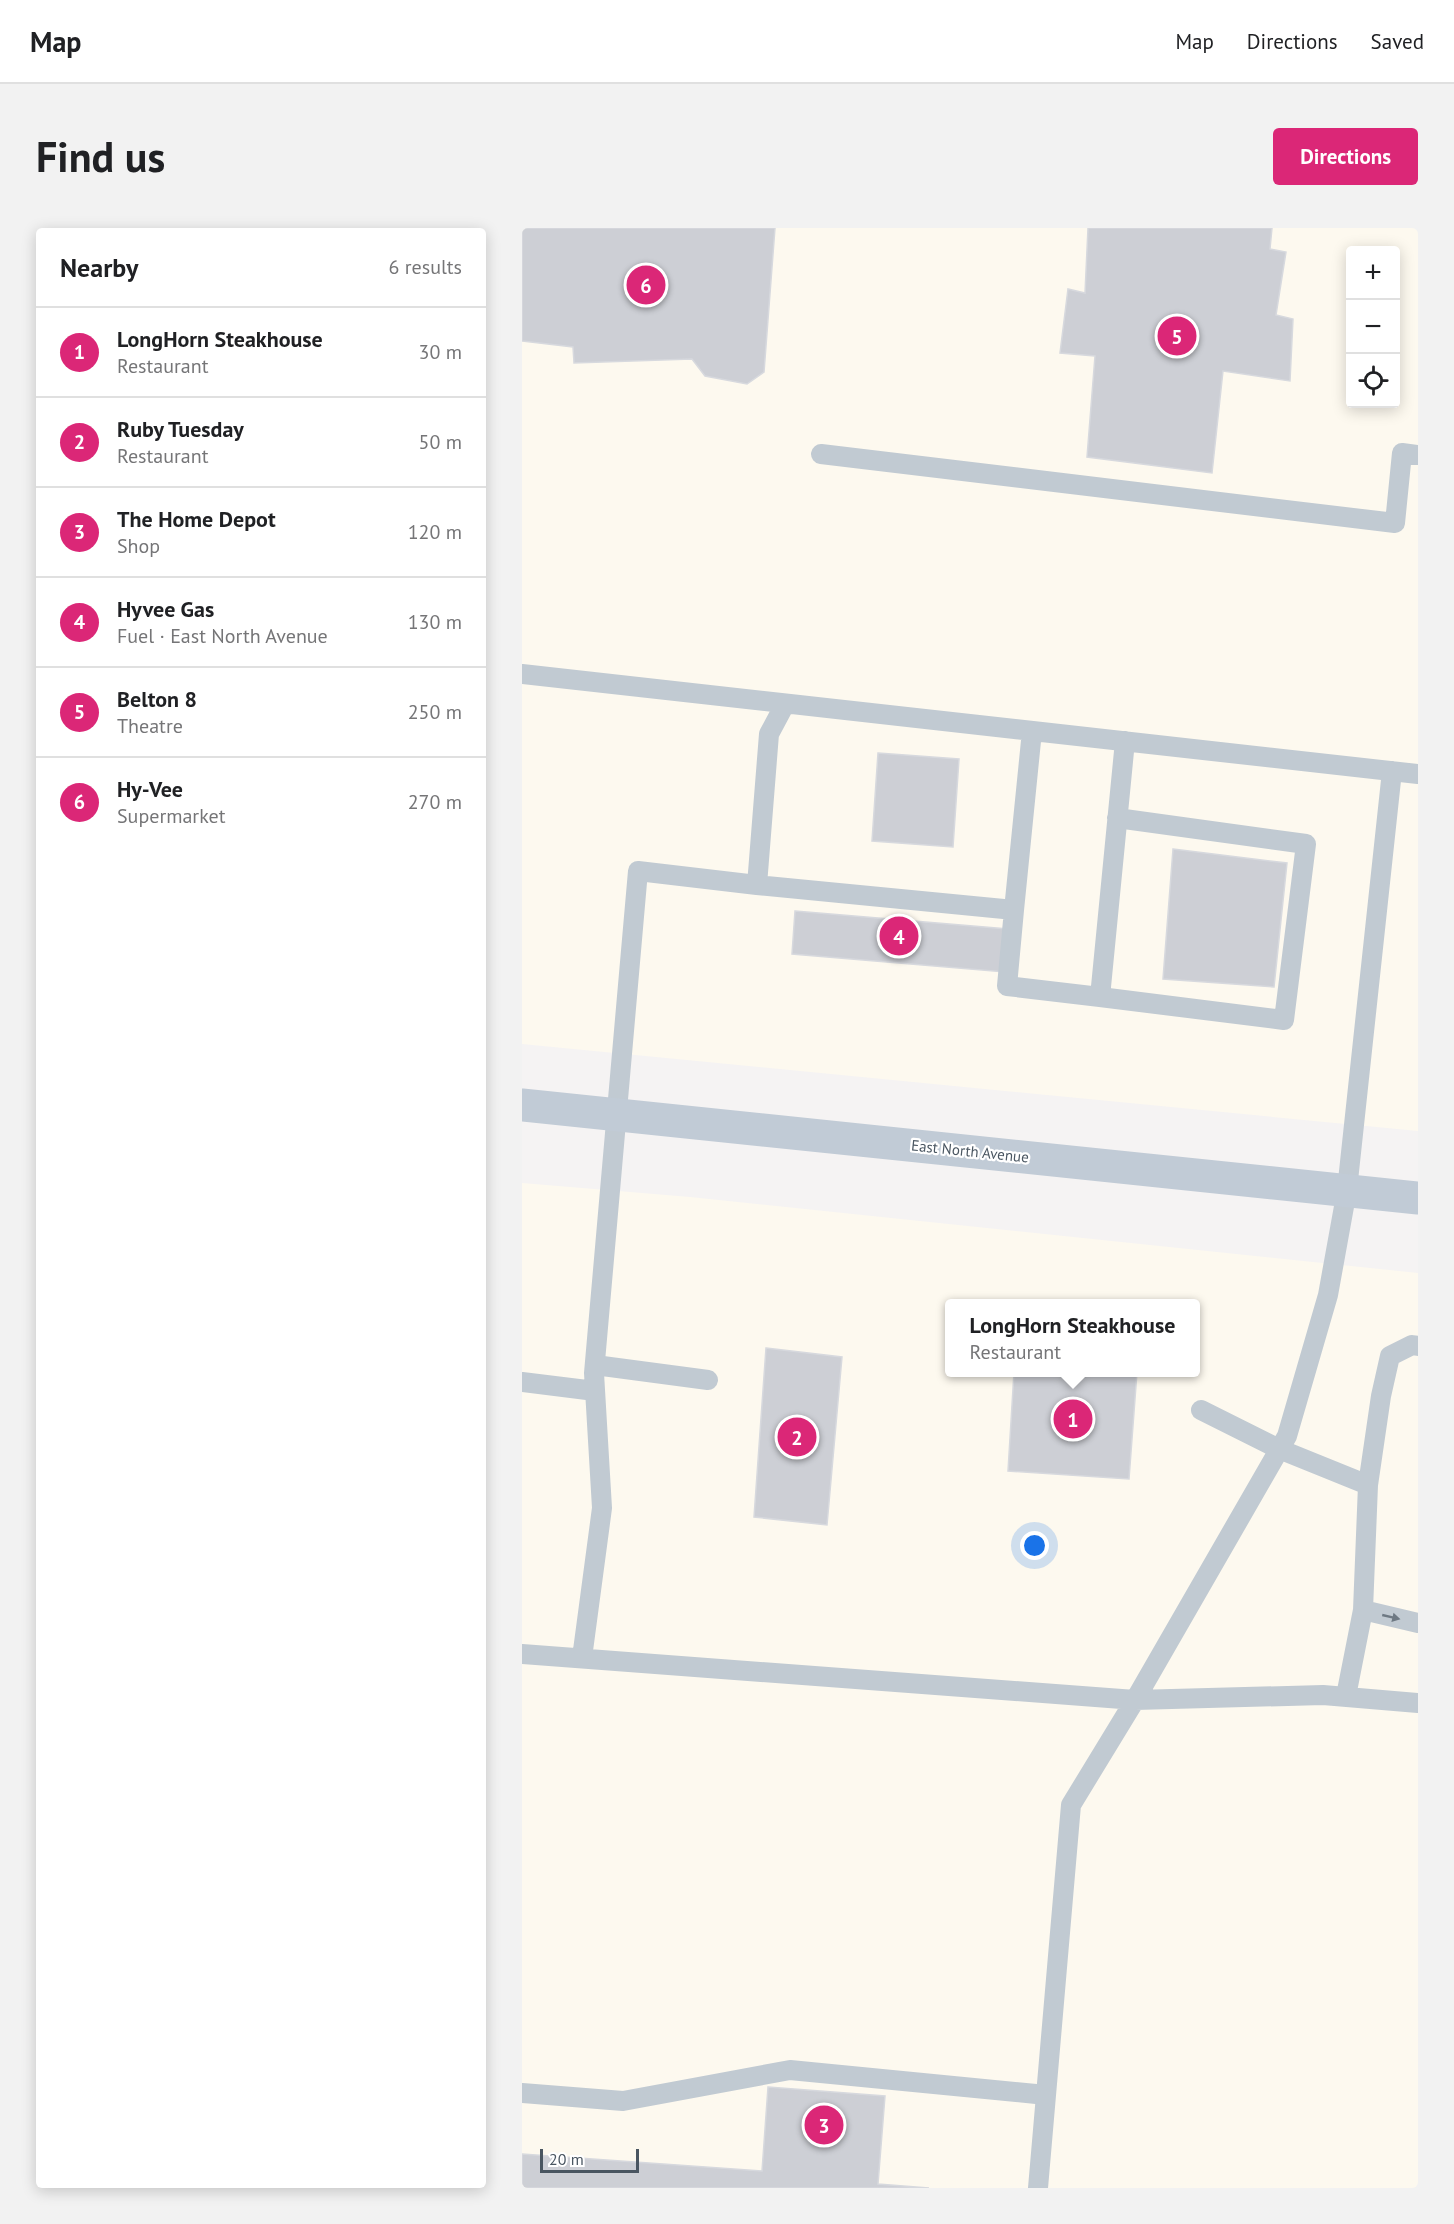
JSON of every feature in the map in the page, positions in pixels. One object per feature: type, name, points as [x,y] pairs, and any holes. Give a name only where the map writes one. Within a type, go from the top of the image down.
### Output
[{"type":"main road","name":"East North Avenue","points":[[522,1105],[1418,1198]]},
{"type":"lane","points":[[821,454],[1395,523],[1402,453],[1418,455]]},
{"type":"lane","points":[[522,674],[1418,774]]},
{"type":"lane","points":[[757,885],[770,735],[786,704]]},
{"type":"lane","points":[[1032,730],[1007,986],[1284,1020],[1306,843],[1117,818]]},
{"type":"lane","points":[[1100,997],[1125,741]]},
{"type":"lane","points":[[1038,2188],[1071,1805],[1135,1700],[1287,1436],[1328,1295],[1347,1190],[1392,771]]},
{"type":"lane","points":[[582,1658],[602,1509],[595,1365],[638,871],[1014,910]]},
{"type":"lane","points":[[1346,1696],[1363,1610],[1368,1485],[1381,1396],[1390,1356],[1412,1345],[1418,1346]]},
{"type":"lane","points":[[595,1365],[708,1380]]},
{"type":"lane","points":[[522,1382],[595,1391]]},
{"type":"lane","points":[[1201,1410],[1279,1449],[1368,1485]]},
{"type":"lane","points":[[1363,1610],[1418,1623]]},
{"type":"lane","points":[[522,1654],[1135,1700],[1323,1695],[1418,1703]]},
{"type":"lane","points":[[522,2093],[623,2101],[790,2070],[1046,2095]]},
{"type":"shaded area","points":[[522,228],[1418,228],[1418,1131],[522,1044]]},
{"type":"shaded area","points":[[522,1183],[690,1197],[1418,1273],[1418,2188],[522,2188]]},
{"type":"building","points":[[522,228],[775,228],[764,372],[747,384],[705,376],[692,359],[574,363],[573,347],[522,341]]},
{"type":"building","points":[[1088,228],[1272,228],[1270,249],[1286,252],[1276,315],[1293,319],[1290,381],[1223,371],[1212,473],[1087,457],[1095,356],[1060,353],[1068,289],[1085,293]]},
{"type":"building","points":[[878,753],[959,759],[953,847],[872,841]]},
{"type":"building","points":[[1173,849],[1287,863],[1274,987],[1163,979]]},
{"type":"building","points":[[795,911],[1008,929],[1005,972],[792,954]]},
{"type":"building","points":[[766,1348],[842,1357],[827,1525],[754,1517]]},
{"type":"building","points":[[1014,1377],[1137,1377],[1129,1479],[1008,1471]]},
{"type":"building","points":[[768,2087],[885,2096],[878,2184],[929,2188],[522,2188],[522,2154],[762,2171]]},
{"type":"place","name":"Hy-Vee","points":[[646,285]]},
{"type":"place","name":"Belton 8","points":[[1177,336]]},
{"type":"place","name":"Hyvee Gas","points":[[899,936]]},
{"type":"place","name":"LongHorn Steakhouse","points":[[1073,1419]]},
{"type":"place","name":"Ruby Tuesday","points":[[797,1437]]},
{"type":"place","name":"The Home Depot","points":[[824,2125]]}]
